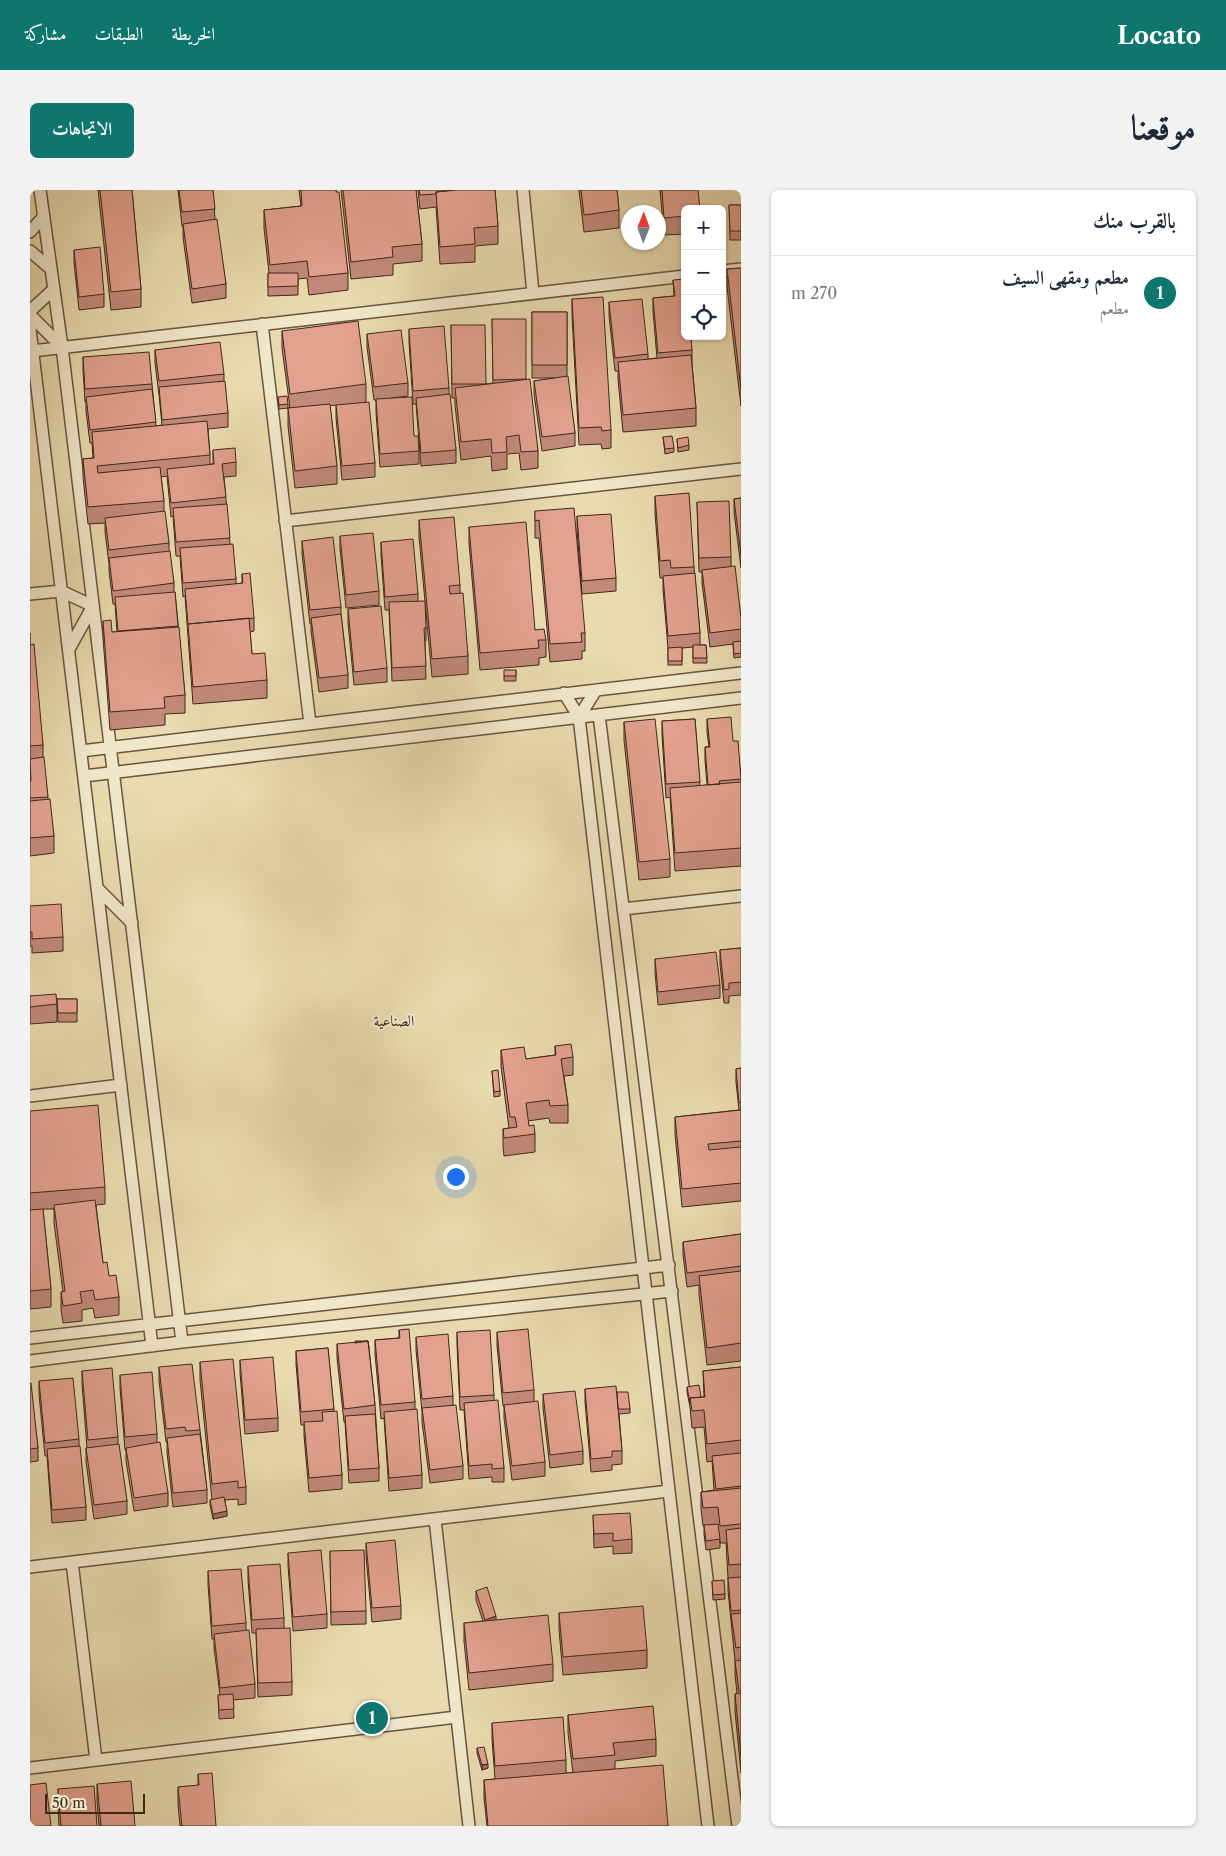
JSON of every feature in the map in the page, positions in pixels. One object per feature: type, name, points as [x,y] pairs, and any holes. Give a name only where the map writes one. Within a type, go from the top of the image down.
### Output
[{"type":"street","points":[[40,190],[62,347],[182,1342]]},
{"type":"street","points":[[523,190],[533,293]]},
{"type":"street","points":[[30,232],[44,216]]},
{"type":"street","points":[[30,251],[51,269]]},
{"type":"street","points":[[726,271],[741,269]]},
{"type":"street","points":[[32,350],[681,276]]},
{"type":"street","points":[[54,288],[30,313],[62,347]]},
{"type":"street","points":[[262,324],[310,724]]},
{"type":"street","points":[[30,329],[152,1346]]},
{"type":"street","points":[[285,521],[741,469]]},
{"type":"street","points":[[30,594],[61,591],[93,606]]},
{"type":"street","points":[[68,649],[93,606]]},
{"type":"street","points":[[81,751],[741,673]]},
{"type":"street","points":[[579,717],[596,690]]},
{"type":"street","points":[[564,694],[579,717],[708,1826]]},
{"type":"street","points":[[84,776],[741,698]]},
{"type":"street","points":[[599,715],[738,1826]]},
{"type":"street","points":[[97,888],[132,923]]},
{"type":"street","points":[[624,909],[741,896]]},
{"type":"street","points":[[30,1096],[121,1085]]},
{"type":"street","points":[[30,1338],[668,1265]]},
{"type":"street","points":[[30,1361],[182,1342],[672,1291]]},
{"type":"street","points":[[30,1567],[669,1491]]},
{"type":"street","points":[[435,1519],[470,1826]]},
{"type":"street","points":[[72,1562],[96,1760]]},
{"type":"street","points":[[30,1768],[457,1717]]},
{"type":"building","points":[[100,190],[132,190],[141,289],[111,292]]},
{"type":"building","points":[[179,190],[213,190],[215,209],[182,212]]},
{"type":"building","points":[[301,190],[336,190],[336,192],[339,192],[348,273],[309,277],[307,261],[270,265],[264,210],[302,206]]},
{"type":"building","points":[[343,190],[416,190],[422,244],[392,247],[393,257],[351,262]]},
{"type":"building","points":[[419,190],[453,190],[420,195]]},
{"type":"building","points":[[495,190],[498,226],[474,228],[475,244],[440,247],[436,192]]},
{"type":"building","points":[[581,190],[617,190],[619,210],[584,215]]},
{"type":"building","points":[[662,190],[698,190],[700,205],[681,205],[681,216],[666,218],[666,205],[663,205]]},
{"type":"building","points":[[729,205],[741,205],[741,231],[730,231]]},
{"type":"building","points":[[217,219],[226,284],[192,289],[183,224]]},
{"type":"building","points":[[100,247],[104,294],[79,297],[74,250]]},
{"type":"building","points":[[741,268],[741,389],[727,269]]},
{"type":"building","points":[[268,273],[298,273],[298,286],[268,287]]},
{"type":"building","points":[[681,279],[681,340],[691,340],[692,350],[658,353],[653,298],[675,296],[673,280]]},
{"type":"building","points":[[603,297],[611,430],[602,431],[601,427],[579,428],[572,299]]},
{"type":"building","points":[[642,299],[648,354],[615,358],[609,302]]},
{"type":"building","points":[[532,312],[567,312],[567,365],[532,365]]},
{"type":"building","points":[[492,319],[526,319],[526,379],[493,380]]},
{"type":"building","points":[[358,321],[366,384],[290,394],[282,331]]},
{"type":"building","points":[[451,325],[485,325],[486,384],[452,384]]},
{"type":"building","points":[[444,326],[449,388],[413,391],[409,329]]},
{"type":"building","points":[[401,330],[408,383],[374,387],[367,334]]},
{"type":"building","points":[[220,342],[224,374],[159,381],[155,350]]},
{"type":"building","points":[[149,352],[152,384],[85,389],[83,357]]},
{"type":"building","points":[[691,355],[696,408],[623,415],[618,362]]},
{"type":"building","points":[[568,376],[575,433],[542,437],[534,381]]},
{"type":"building","points":[[530,379],[538,451],[521,452],[519,435],[506,437],[507,452],[492,453],[491,439],[461,442],[455,388]]},
{"type":"building","points":[[225,381],[228,413],[162,420],[159,387]]},
{"type":"building","points":[[152,389],[156,422],[90,430],[86,397]]},
{"type":"building","points":[[450,394],[456,450],[421,453],[416,398]]},
{"type":"building","points":[[287,396],[288,404],[279,405],[278,397]]},
{"type":"building","points":[[412,397],[414,436],[418,436],[419,451],[380,454],[376,399]]},
{"type":"building","points":[[369,402],[375,463],[342,466],[336,405]]},
{"type":"building","points":[[330,404],[337,466],[295,471],[288,408]]},
{"type":"building","points":[[207,421],[210,455],[97,466],[98,473],[160,467],[164,501],[88,507],[83,459],[94,458],[92,432]]},
{"type":"building","points":[[672,436],[674,448],[665,449],[663,437]]},
{"type":"building","points":[[688,437],[689,445],[678,448],[677,439]]},
{"type":"building","points":[[235,448],[236,462],[222,464],[226,497],[171,503],[167,469],[214,464],[213,450]]},
{"type":"building","points":[[689,493],[694,567],[671,568],[670,560],[660,561],[655,496]]},
{"type":"building","points":[[741,498],[741,555],[734,499]]},
{"type":"building","points":[[729,501],[731,557],[699,558],[697,502]]},
{"type":"building","points":[[227,504],[230,538],[176,542],[173,508]]},
{"type":"building","points":[[574,508],[585,633],[581,633],[582,642],[550,644],[539,520],[535,521],[535,511]]},
{"type":"building","points":[[165,511],[169,543],[109,550],[105,518]]},
{"type":"building","points":[[611,514],[616,578],[582,581],[577,516]]},
{"type":"building","points":[[454,517],[460,585],[449,586],[450,594],[463,593],[468,656],[432,659],[419,520]]},
{"type":"building","points":[[526,522],[535,630],[544,629],[546,640],[538,640],[539,648],[480,653],[469,527]]},
{"type":"building","points":[[373,533],[379,591],[346,595],[340,536]]},
{"type":"building","points":[[333,537],[341,607],[310,610],[302,541]]},
{"type":"building","points":[[413,539],[418,594],[385,597],[381,542]]},
{"type":"building","points":[[233,544],[236,579],[183,583],[180,548]]},
{"type":"building","points":[[170,551],[174,583],[113,591],[109,558]]},
{"type":"building","points":[[735,566],[741,629],[710,633],[702,570]]},
{"type":"building","points":[[250,573],[254,618],[188,624],[185,589],[243,583],[242,574]]},
{"type":"building","points":[[695,573],[700,633],[668,636],[663,576]]},
{"type":"building","points":[[175,592],[178,626],[118,631],[115,597]]},
{"type":"building","points":[[425,601],[426,666],[392,668],[389,602]]},
{"type":"building","points":[[381,606],[387,668],[354,672],[348,609]]},
{"type":"building","points":[[341,614],[348,675],[319,678],[311,618]]},
{"type":"building","points":[[249,618],[252,654],[265,653],[267,680],[193,687],[188,624]]},
{"type":"building","points":[[111,620],[112,632],[179,627],[185,695],[164,697],[165,708],[110,712],[103,621]]},
{"type":"building","points":[[741,641],[741,653],[734,654],[733,642]]},
{"type":"building","points":[[34,644],[43,745],[30,746],[30,645]]},
{"type":"building","points":[[693,645],[706,645],[707,658],[693,658]]},
{"type":"building","points":[[682,647],[682,661],[668,661],[668,648]]},
{"type":"building","points":[[504,670],[516,670],[516,676],[504,676]]},
{"type":"building","points":[[731,717],[733,741],[738,741],[741,779],[719,781],[720,784],[708,785],[705,747],[710,747],[707,719]]},
{"type":"building","points":[[655,719],[670,859],[639,862],[624,722]]},
{"type":"building","points":[[695,719],[700,782],[666,784],[662,721]]},
{"type":"building","points":[[44,757],[48,797],[30,798],[30,759]]},
{"type":"building","points":[[741,782],[741,848],[675,853],[670,788]]},
{"type":"building","points":[[50,799],[54,836],[30,838],[30,801]]},
{"type":"building","points":[[61,904],[63,937],[32,939],[32,932],[30,932],[30,906]]},
{"type":"building","points":[[741,948],[741,982],[729,983],[729,989],[724,990],[720,950]]},
{"type":"building","points":[[716,952],[720,985],[658,992],[655,959]]},
{"type":"building","points":[[56,994],[57,1004],[30,1007],[30,996]]},
{"type":"building","points":[[57,999],[77,999],[77,1013],[58,1013]]},
{"type":"building","points":[[571,1044],[573,1057],[561,1059],[568,1105],[550,1106],[549,1100],[526,1103],[529,1126],[534,1125],[535,1134],[504,1138],[503,1129],[517,1127],[515,1117],[510,1117],[501,1050],[524,1047],[526,1059],[556,1055],[555,1046]]},
{"type":"building","points":[[741,1068],[741,1102],[739,1103],[736,1069]]},
{"type":"building","points":[[498,1070],[500,1091],[494,1092],[492,1071]]},
{"type":"building","points":[[98,1105],[105,1187],[30,1193],[30,1111]]},
{"type":"building","points":[[741,1110],[741,1141],[708,1144],[709,1150],[741,1147],[741,1183],[682,1189],[675,1117]]},
{"type":"building","points":[[95,1200],[103,1263],[107,1262],[109,1276],[116,1275],[119,1297],[95,1300],[93,1290],[80,1292],[82,1303],[63,1306],[61,1292],[65,1291],[54,1205]]},
{"type":"building","points":[[43,1209],[51,1289],[30,1291],[30,1210]]},
{"type":"building","points":[[741,1234],[741,1266],[687,1273],[683,1242]]},
{"type":"building","points":[[741,1271],[741,1343],[707,1348],[699,1276]]},
{"type":"building","points":[[409,1329],[415,1402],[381,1405],[375,1340],[400,1338],[399,1330]]},
{"type":"building","points":[[528,1329],[534,1390],[503,1393],[497,1332]]},
{"type":"building","points":[[490,1330],[494,1395],[460,1397],[457,1332]]},
{"type":"building","points":[[448,1334],[453,1396],[422,1399],[416,1337]]},
{"type":"building","points":[[368,1341],[375,1405],[344,1409],[337,1344]]},
{"type":"building","points":[[328,1348],[334,1409],[301,1412],[296,1351]]},
{"type":"building","points":[[273,1357],[278,1418],[245,1420],[240,1360]]},
{"type":"building","points":[[233,1359],[246,1487],[238,1488],[238,1481],[212,1484],[200,1362]]},
{"type":"building","points":[[192,1364],[200,1430],[186,1431],[185,1427],[166,1429],[159,1367]]},
{"type":"building","points":[[741,1367],[741,1440],[707,1444],[704,1410],[692,1411],[690,1398],[705,1397],[703,1371]]},
{"type":"building","points":[[112,1368],[118,1437],[88,1440],[82,1371]]},
{"type":"building","points":[[152,1372],[157,1434],[125,1437],[120,1375]]},
{"type":"building","points":[[73,1378],[79,1439],[45,1443],[39,1381]]},
{"type":"building","points":[[30,1383],[38,1448],[30,1449]]},
{"type":"building","points":[[699,1385],[701,1397],[690,1398],[690,1403],[687,1387]]},
{"type":"building","points":[[616,1386],[622,1451],[612,1451],[612,1457],[591,1459],[585,1389]]},
{"type":"building","points":[[575,1391],[583,1451],[550,1455],[543,1394]]},
{"type":"building","points":[[617,1392],[628,1392],[630,1409],[618,1409]]},
{"type":"building","points":[[498,1400],[504,1468],[492,1469],[492,1464],[469,1466],[464,1403]]},
{"type":"building","points":[[538,1401],[545,1462],[512,1466],[504,1405]]},
{"type":"building","points":[[456,1405],[463,1466],[430,1470],[422,1408]]},
{"type":"building","points":[[417,1409],[422,1475],[389,1478],[384,1412]]},
{"type":"building","points":[[337,1411],[342,1475],[309,1478],[304,1422],[323,1421],[322,1412]]},
{"type":"building","points":[[375,1414],[379,1468],[349,1470],[345,1416]]},
{"type":"building","points":[[200,1434],[207,1490],[173,1493],[167,1438]]},
{"type":"building","points":[[160,1442],[168,1493],[134,1498],[126,1448]]},
{"type":"building","points":[[119,1444],[127,1501],[94,1505],[86,1448]]},
{"type":"building","points":[[80,1446],[86,1507],[52,1510],[47,1449]]},
{"type":"building","points":[[741,1453],[741,1486],[716,1489],[712,1456]]},
{"type":"building","points":[[741,1488],[741,1524],[720,1526],[718,1507],[703,1508],[701,1492]]},
{"type":"building","points":[[224,1497],[227,1511],[213,1514],[210,1500]]},
{"type":"building","points":[[630,1513],[632,1539],[613,1541],[613,1533],[594,1534],[593,1515]]},
{"type":"building","points":[[718,1524],[720,1539],[706,1541],[704,1525]]},
{"type":"building","points":[[741,1528],[741,1564],[729,1565],[726,1530]]},
{"type":"building","points":[[395,1540],[401,1606],[372,1608],[366,1543]]},
{"type":"building","points":[[321,1550],[327,1614],[293,1617],[288,1553]]},
{"type":"building","points":[[364,1550],[366,1611],[331,1612],[330,1551]]},
{"type":"building","points":[[280,1564],[284,1618],[252,1620],[248,1566]]},
{"type":"building","points":[[241,1569],[246,1623],[212,1626],[208,1571]]},
{"type":"building","points":[[741,1577],[741,1610],[731,1611],[728,1578]]},
{"type":"building","points":[[724,1580],[725,1594],[713,1595],[712,1581]]},
{"type":"building","points":[[487,1587],[496,1616],[485,1620],[476,1591]]},
{"type":"building","points":[[643,1606],[647,1650],[563,1657],[559,1613]]},
{"type":"building","points":[[741,1613],[741,1647],[736,1648],[731,1614]]},
{"type":"building","points":[[548,1615],[553,1664],[469,1673],[464,1623]]},
{"type":"building","points":[[290,1628],[292,1682],[258,1683],[256,1629]]},
{"type":"building","points":[[249,1630],[255,1684],[220,1688],[214,1634]]},
{"type":"building","points":[[741,1660],[741,1691],[739,1691],[735,1661]]},
{"type":"building","points":[[741,1693],[741,1755],[735,1694]]},
{"type":"building","points":[[233,1694],[234,1709],[219,1710],[218,1695]]},
{"type":"building","points":[[653,1706],[656,1739],[613,1743],[615,1755],[573,1759],[568,1715]]},
{"type":"building","points":[[563,1717],[566,1760],[495,1766],[492,1723]]},
{"type":"building","points":[[484,1747],[488,1764],[482,1765],[477,1748]]},
{"type":"building","points":[[663,1765],[668,1826],[488,1826],[484,1780]]},
{"type":"building","points":[[212,1773],[216,1826],[182,1826],[178,1787],[199,1785],[198,1774]]},
{"type":"building","points":[[131,1781],[135,1826],[101,1826],[97,1784]]},
{"type":"building","points":[[46,1783],[51,1826],[30,1826],[30,1785]]},
{"type":"building","points":[[94,1786],[97,1826],[61,1826],[58,1789]]},
{"type":"place","name":"مطعم ومقهى السيف","points":[[372,1718]]},
{"type":"district","name":"الصناعية","points":[[394,1020]]}]
